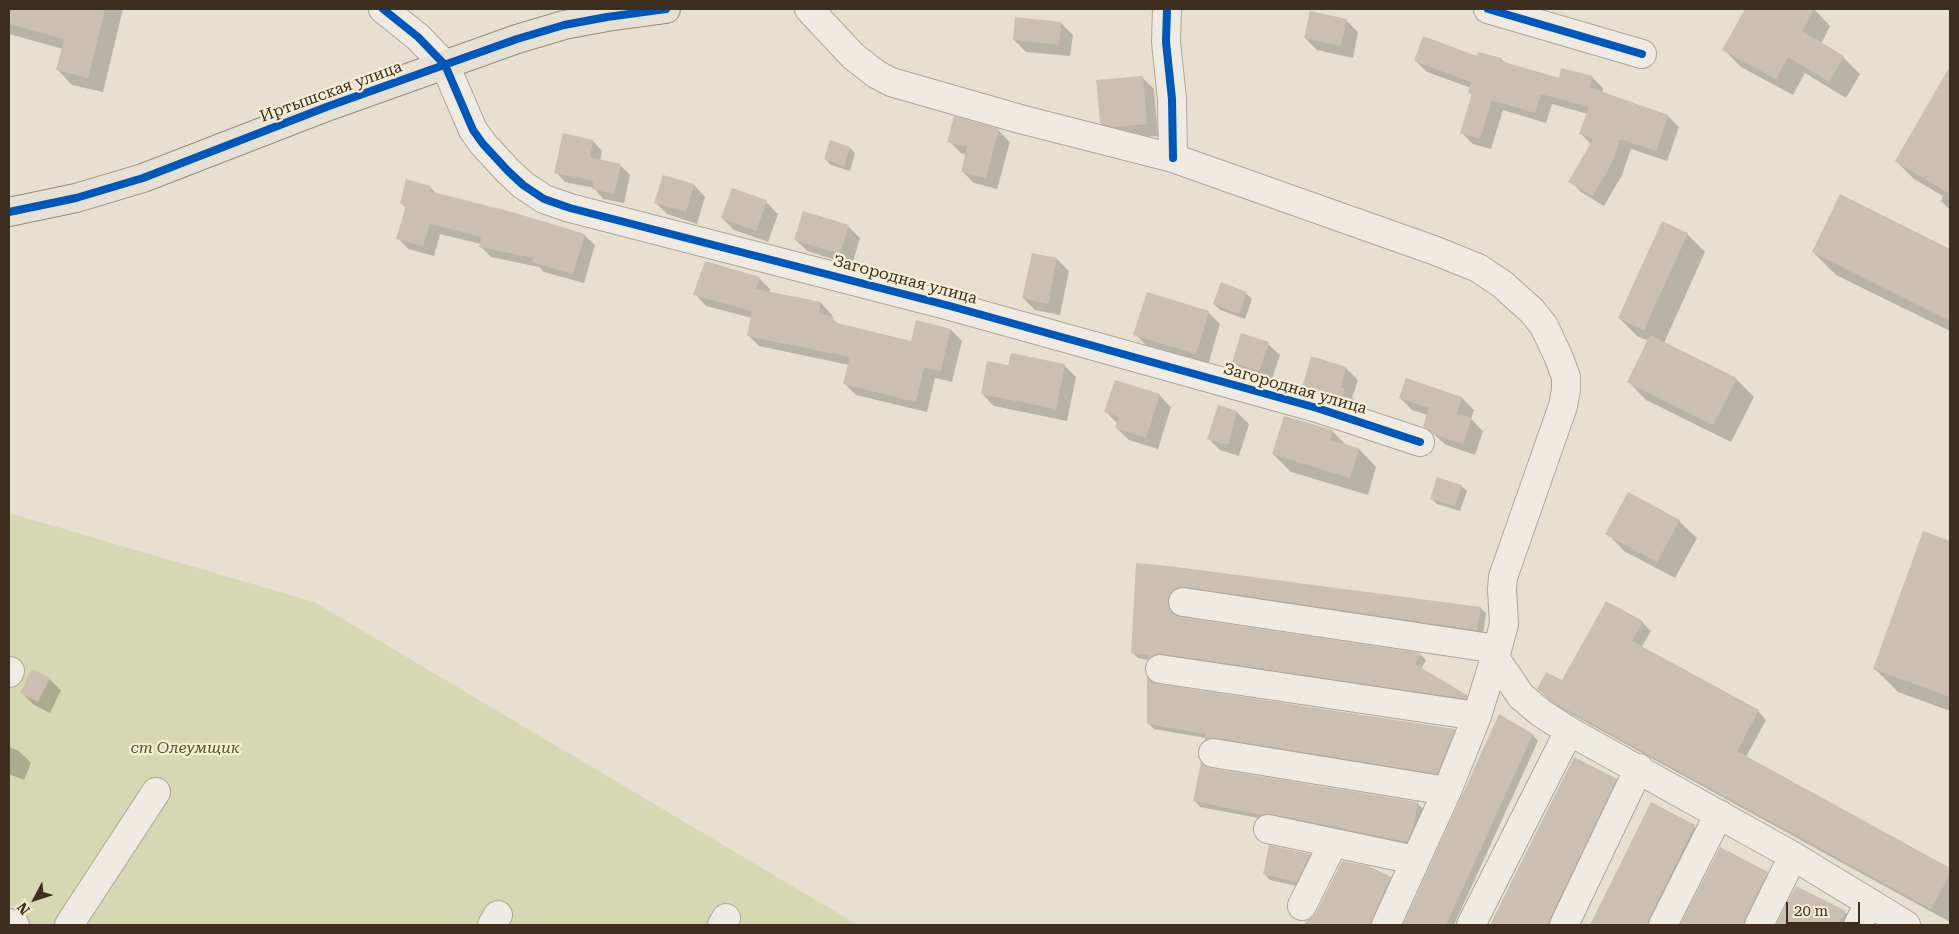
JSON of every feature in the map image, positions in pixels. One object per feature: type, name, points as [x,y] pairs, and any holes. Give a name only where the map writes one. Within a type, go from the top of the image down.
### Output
[{"type":"main road","name":"Иртышская улица","points":[[9,212],[76,198],[144,178],[329,106],[517,39],[607,17],[666,9]]},
{"type":"street","name":"Загородная улица","points":[[383,9],[418,37],[445,65],[474,130],[483,144],[508,171],[544,199],[570,208],[950,306],[1317,408],[1420,442]]},
{"type":"street","points":[[809,9],[854,56],[876,74],[891,82],[1020,119],[1173,158],[1331,213],[1478,268],[1518,297],[1544,326],[1566,377],[1563,406],[1503,577],[1504,624],[1477,716],[1447,791],[1386,925]]},
{"type":"street","points":[[1167,9],[1166,42],[1172,99],[1173,158]]},
{"type":"street","points":[[1488,9],[1642,54]]},
{"type":"street","points":[[1183,602],[1496,654],[1530,705],[1569,731],[1793,856],[1864,914],[1906,925]]},
{"type":"street","points":[[1160,669],[1477,716]]},
{"type":"street","points":[[1471,925],[1569,731]]},
{"type":"street","points":[[1213,753],[1447,791]]},
{"type":"street","points":[[1564,925],[1638,768]]},
{"type":"street","points":[[68,925],[156,792]]},
{"type":"street","points":[[1662,925],[1719,814]]},
{"type":"street","points":[[1268,829],[1415,860]]},
{"type":"street","points":[[1302,906],[1333,843]]},
{"type":"street","points":[[1759,925],[1793,856]]},
{"type":"street","points":[[9,923],[15,925]]},
{"type":"green space","name":"ст Олеумщик","points":[[9,513],[314,602],[858,925],[9,925]]},
{"type":"building","points":[[9,9],[105,9],[88,78],[56,70],[64,39],[9,24]]},
{"type":"building","points":[[1745,9],[1814,9],[1802,31],[1844,56],[1829,82],[1788,57],[1776,79],[1722,50]]},
{"type":"building","points":[[1310,11],[1347,19],[1341,46],[1304,38]]},
{"type":"building","points":[[1015,17],[1061,22],[1059,45],[1013,40]]},
{"type":"building","points":[[1423,36],[1477,56],[1478,52],[1502,58],[1501,61],[1559,78],[1561,68],[1593,76],[1589,87],[1668,115],[1656,151],[1620,139],[1612,163],[1592,196],[1568,182],[1593,139],[1579,134],[1589,107],[1541,94],[1535,113],[1492,100],[1480,139],[1460,133],[1472,94],[1468,93],[1471,82],[1414,61]]},
{"type":"building","points":[[1950,66],[1950,194],[1895,161]]},
{"type":"building","points":[[1143,76],[1147,124],[1114,127],[1100,123],[1096,80]]},
{"type":"building","points":[[954,116],[999,129],[986,178],[961,172],[967,147],[947,142]]},
{"type":"building","points":[[563,133],[593,140],[590,157],[621,164],[614,194],[592,189],[594,181],[554,173]]},
{"type":"building","points":[[830,140],[850,147],[844,166],[824,159]]},
{"type":"building","points":[[663,175],[694,184],[686,212],[654,203]]},
{"type":"building","points":[[406,179],[431,186],[429,191],[512,212],[585,234],[573,274],[532,262],[533,258],[479,247],[481,237],[430,224],[423,246],[396,239],[406,205],[400,203]]},
{"type":"building","points":[[732,188],[767,200],[756,231],[721,218]]},
{"type":"building","points":[[1840,194],[1950,249],[1950,321],[1812,252]]},
{"type":"building","points":[[803,211],[849,225],[840,254],[794,240]]},
{"type":"building","points":[[1662,221],[1688,233],[1644,330],[1618,318]]},
{"type":"building","points":[[1032,253],[1057,258],[1048,304],[1022,298]]},
{"type":"building","points":[[705,261],[760,277],[756,289],[821,302],[819,314],[834,317],[833,322],[911,341],[916,320],[951,329],[940,372],[924,367],[916,402],[843,384],[850,357],[747,336],[752,311],[693,295]]},
{"type":"building","points":[[1221,282],[1247,292],[1239,314],[1213,304]]},
{"type":"building","points":[[1147,292],[1209,311],[1196,354],[1133,335]]},
{"type":"building","points":[[1241,333],[1269,342],[1259,371],[1232,362]]},
{"type":"building","points":[[1650,335],[1737,378],[1713,425],[1627,382]]},
{"type":"building","points":[[1011,353],[1065,364],[1056,409],[981,394],[987,361],[1008,365]]},
{"type":"building","points":[[1311,356],[1346,367],[1340,388],[1345,388],[1341,400],[1302,388]]},
{"type":"building","points":[[1406,378],[1462,397],[1457,413],[1472,418],[1463,444],[1433,434],[1423,426],[1429,408],[1399,398]]},
{"type":"building","points":[[1115,380],[1160,394],[1146,438],[1115,428],[1119,417],[1104,412]]},
{"type":"building","points":[[1218,405],[1237,411],[1228,445],[1207,439]]},
{"type":"building","points":[[1284,416],[1333,430],[1330,440],[1359,448],[1350,478],[1272,454]]},
{"type":"building","points":[[1437,477],[1462,485],[1455,506],[1430,499]]},
{"type":"building","points":[[1628,492],[1680,520],[1657,562],[1605,534]]},
{"type":"building","points":[[1923,531],[1950,541],[1950,697],[1873,669]]},
{"type":"building","points":[[1136,563],[1481,607],[1477,630],[1185,587],[1177,588],[1171,592],[1168,599],[1169,608],[1174,614],[1181,617],[1421,653],[1415,664],[1467,695],[1466,699],[1162,654],[1154,655],[1147,660],[1147,655],[1131,653]]},
{"type":"building","points":[[1606,601],[1643,621],[1632,641],[1759,710],[1737,751],[1950,868],[1950,874],[1931,909],[1556,704],[1537,689],[1546,672],[1562,680]]},
{"type":"building","points":[[32,669],[50,678],[38,702],[20,693]]},
{"type":"building","points":[[1147,677],[1158,684],[1455,729],[1437,774],[1216,738],[1205,740],[1206,734],[1147,724]]},
{"type":"building","points":[[1499,714],[1533,734],[1446,925],[1403,925]]},
{"type":"building","points":[[1574,757],[1617,779],[1547,925],[1490,925]]},
{"type":"building","points":[[1201,762],[1210,768],[1418,802],[1413,828],[1407,842],[1271,814],[1262,815],[1193,801]]},
{"type":"building","points":[[1651,802],[1695,825],[1647,925],[1590,925]]},
{"type":"building","points":[[1269,845],[1310,854],[1297,882],[1263,874]]},
{"type":"building","points":[[1720,847],[1768,872],[1745,918],[1744,925],[1680,925]]},
{"type":"building","points":[[1342,861],[1369,866],[1391,877],[1371,925],[1304,925],[1316,913]]},
{"type":"building","points":[[1796,886],[1846,911],[1838,925],[1776,925]]},
{"type":"cycle path","points":[[383,9],[418,37],[445,65],[473,130],[483,144],[523,185],[544,199],[570,208],[950,306],[1317,408],[1420,442]]},
{"type":"cycle path","points":[[9,212],[76,198],[143,178],[329,106],[517,39],[564,25],[666,9]]},
{"type":"cycle path","points":[[1167,9],[1166,42],[1172,99],[1173,158]]},
{"type":"cycle path","points":[[1488,9],[1642,54]]}]
